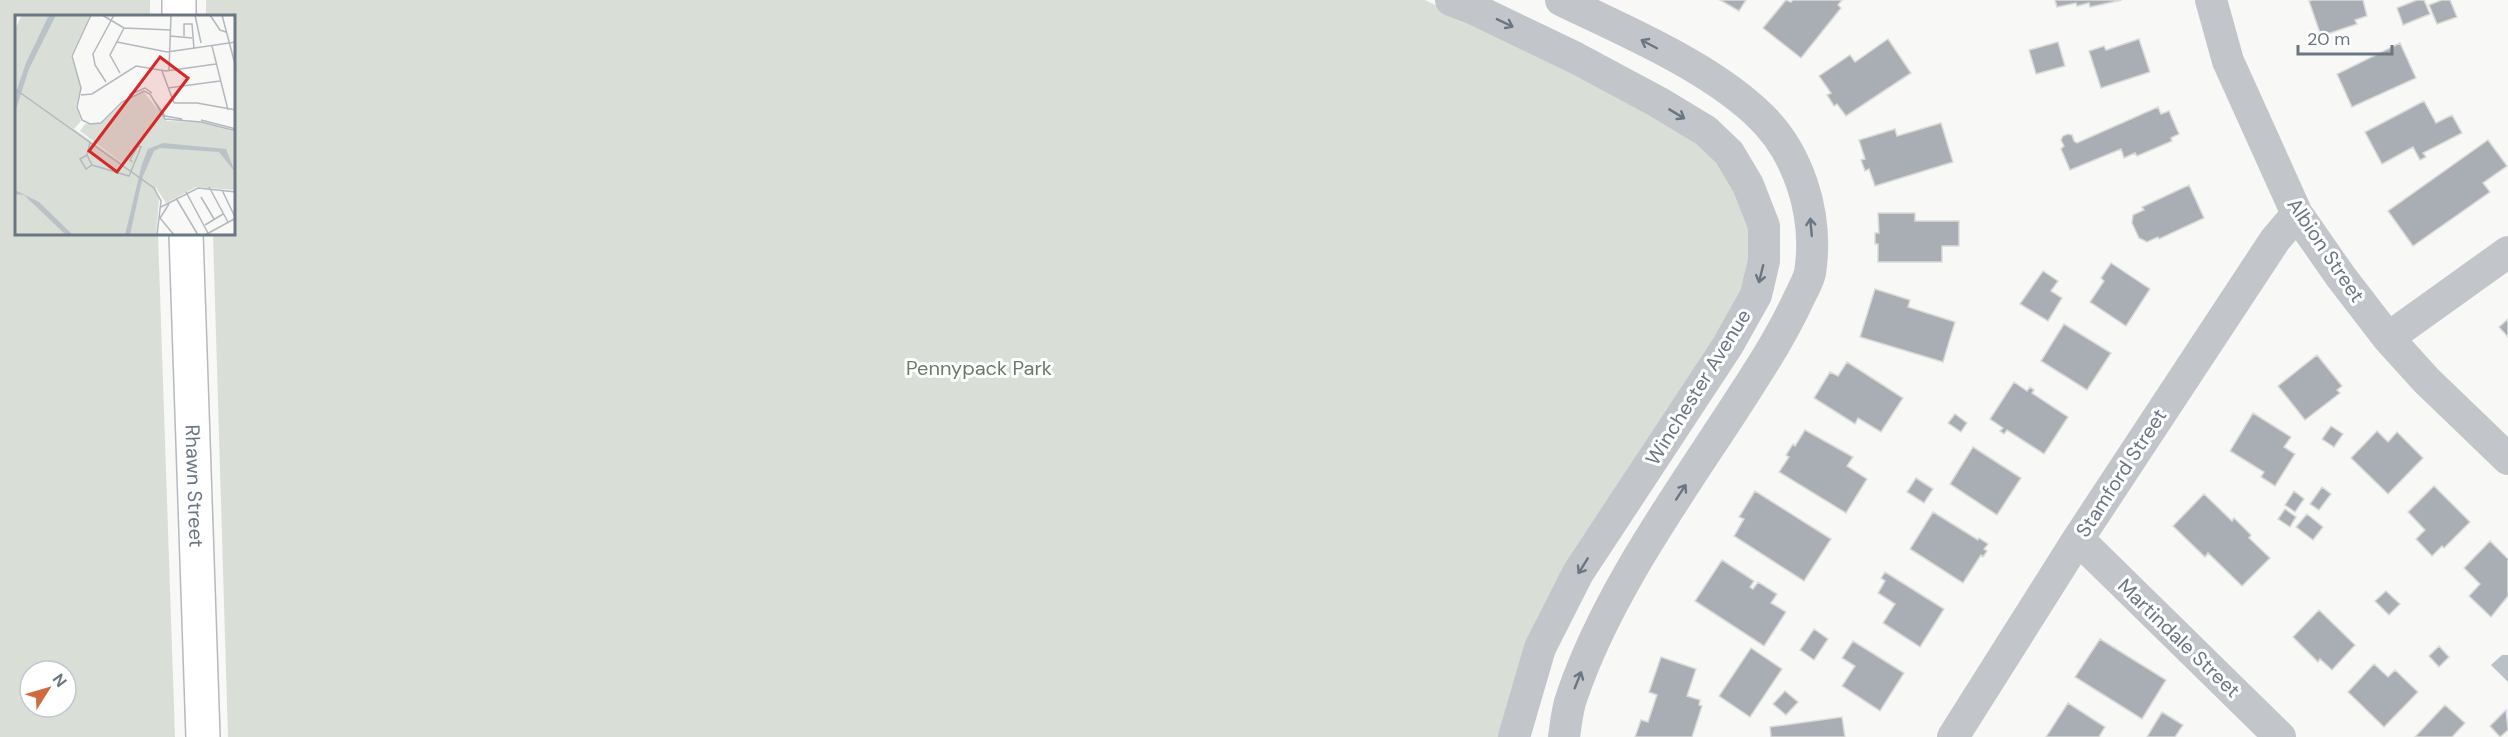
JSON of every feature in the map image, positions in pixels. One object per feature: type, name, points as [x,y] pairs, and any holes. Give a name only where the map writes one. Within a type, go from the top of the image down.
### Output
[{"type":"main road","name":"Rhawn Street","points":[[186,236],[203,737]]},
{"type":"street","name":"Winchester Avenue","points":[[1451,0],[1576,58],[1706,131],[1729,153],[1743,177],[1764,226],[1764,261],[1756,295],[1728,345],[1578,573],[1540,648],[1514,737]]},
{"type":"street","points":[[1561,0],[1628,32],[1709,76],[1749,106],[1776,133],[1794,165],[1808,201],[1812,237],[1810,275],[1784,331],[1616,599],[1591,649],[1571,698],[1564,737]]},
{"type":"street","name":"Albion Street","points":[[2211,0],[2228,61],[2297,214],[2341,277],[2388,338],[2426,380],[2508,459]]},
{"type":"street","points":[[1715,140],[1749,106]]},
{"type":"street","name":"Stamford Street","points":[[1953,737],[2078,539],[2275,240],[2297,214]]},
{"type":"street","points":[[2388,338],[2508,252]]},
{"type":"street","name":"Martindale Street","points":[[2078,539],[2280,737]]},
{"type":"green space","points":[[0,0],[150,0],[150,15],[15,15],[15,236],[158,236],[175,737],[0,737]]},
{"type":"green space","name":"Pennypack Park","points":[[206,0],[1425,0],[1662,113],[1737,178],[1752,242],[1741,296],[1638,453],[1501,737],[228,737],[213,236],[236,236],[236,15],[206,15]]},
{"type":"shaded area","points":[[2502,655],[2508,655],[2508,682],[2491,665]]},
{"type":"building","points":[[1720,0],[1746,0],[1739,11]]},
{"type":"building","points":[[1786,0],[1791,2],[1793,0],[1842,0],[1838,5],[1841,8],[1801,58],[1763,28]]},
{"type":"building","points":[[2055,0],[2122,0],[2090,7],[2089,3],[2077,6],[2076,3],[2057,7]]},
{"type":"building","points":[[2363,0],[2367,16],[2355,20],[2357,24],[2321,36],[2309,1]]},
{"type":"building","points":[[2417,0],[2424,0],[2430,14],[2403,25],[2397,8]]},
{"type":"building","points":[[2442,0],[2450,0],[2457,17],[2437,24],[2429,5]]},
{"type":"building","points":[[1888,39],[1911,73],[1846,116],[1837,104],[1834,106],[1827,95],[1831,93],[1819,76],[1850,55],[1855,62]]},
{"type":"building","points":[[2139,39],[2150,72],[2101,88],[2089,51],[2104,46],[2106,50]]},
{"type":"building","points":[[2058,42],[2065,66],[2036,74],[2029,50]]},
{"type":"building","points":[[2400,43],[2416,78],[2352,107],[2337,74]]},
{"type":"building","points":[[2424,101],[2436,123],[2452,115],[2462,133],[2423,153],[2426,157],[2420,160],[2413,147],[2382,164],[2365,132]]},
{"type":"building","points":[[2158,107],[2161,114],[2169,111],[2179,134],[2171,138],[2172,141],[2137,156],[2135,153],[2124,158],[2121,149],[2070,170],[2061,149],[2064,146],[2061,140],[2063,136],[2072,135],[2077,143]]},
{"type":"building","points":[[1941,123],[1953,162],[1875,186],[1869,169],[1865,171],[1861,160],[1865,159],[1859,140],[1895,129],[1897,136]]},
{"type":"building","points":[[2488,140],[2507,166],[2483,183],[2490,192],[2413,246],[2388,211]]},
{"type":"building","points":[[2189,185],[2204,218],[2159,239],[2158,237],[2147,242],[2139,238],[2132,223],[2133,215],[2144,210],[2142,207]]},
{"type":"building","points":[[1878,213],[1915,213],[1915,221],[1959,221],[1959,246],[1942,246],[1942,262],[1878,262],[1878,244],[1875,244],[1875,233],[1879,233]]},
{"type":"building","points":[[2111,263],[2150,289],[2126,326],[2090,302],[2104,281],[2101,278]]},
{"type":"building","points":[[2043,271],[2058,281],[2051,291],[2062,298],[2048,321],[2020,304]]},
{"type":"building","points":[[1875,289],[1910,300],[1908,307],[1955,322],[1943,362],[1860,337]]},
{"type":"building","points":[[2508,319],[2508,337],[2499,327]]},
{"type":"building","points":[[2064,324],[2111,353],[2087,390],[2041,361]]},
{"type":"building","points":[[2317,355],[2342,386],[2337,390],[2340,393],[2305,420],[2278,386]]},
{"type":"building","points":[[1847,362],[1903,398],[1881,432],[1858,418],[1855,424],[1814,398],[1830,372],[1838,376]]},
{"type":"building","points":[[2014,382],[2027,391],[2030,387],[2034,390],[2032,393],[2068,417],[2044,454],[2007,430],[2004,434],[2000,431],[2003,428],[1990,419]]},
{"type":"building","points":[[2253,413],[2291,437],[2284,447],[2295,454],[2275,486],[2261,477],[2264,472],[2230,451]]},
{"type":"building","points":[[1955,414],[1967,423],[1961,432],[1948,423]]},
{"type":"building","points":[[2331,426],[2343,434],[2334,447],[2322,439]]},
{"type":"building","points":[[1805,430],[1853,457],[1847,466],[1867,479],[1846,513],[1779,472],[1789,457],[1786,455]]},
{"type":"building","points":[[2377,431],[2388,442],[2397,432],[2423,458],[2388,494],[2351,458]]},
{"type":"building","points":[[1973,447],[2021,478],[1997,515],[1950,484]]},
{"type":"building","points":[[1916,478],[1933,489],[1924,503],[1907,492]]},
{"type":"building","points":[[2434,486],[2470,522],[2444,548],[2442,546],[2432,556],[2416,539],[2425,530],[2408,512]]},
{"type":"building","points":[[2322,487],[2331,494],[2319,510],[2310,504]]},
{"type":"building","points":[[1755,491],[1831,539],[1804,581],[1734,536],[1744,519],[1739,517]]},
{"type":"building","points":[[2294,491],[2304,499],[2295,512],[2285,505]]},
{"type":"building","points":[[2204,494],[2232,521],[2234,518],[2251,535],[2249,538],[2270,558],[2242,586],[2208,553],[2205,557],[2173,526]]},
{"type":"building","points":[[2285,509],[2296,517],[2290,527],[2278,519]]},
{"type":"building","points":[[1933,512],[1988,544],[1984,549],[1987,551],[1983,557],[1981,555],[1963,583],[1910,549]]},
{"type":"building","points":[[2307,514],[2323,527],[2313,540],[2296,527]]},
{"type":"building","points":[[2490,541],[2508,559],[2508,596],[2491,617],[2469,596],[2480,584],[2464,568]]},
{"type":"building","points":[[1722,560],[1754,581],[1750,587],[1753,589],[1758,582],[1777,594],[1771,603],[1786,612],[1764,646],[1695,601]]},
{"type":"building","points":[[1885,572],[1944,609],[1920,647],[1883,623],[1895,604],[1878,593],[1885,581],[1881,578]]},
{"type":"building","points":[[2386,591],[2400,604],[2389,615],[2375,601]]},
{"type":"building","points":[[2319,610],[2355,645],[2332,670],[2320,659],[2318,662],[2293,637]]},
{"type":"building","points":[[1814,629],[1828,639],[1814,660],[1800,650]]},
{"type":"building","points":[[2100,639],[2166,680],[2142,719],[2075,677]]},
{"type":"building","points":[[1853,641],[1904,673],[1880,711],[1842,686],[1855,666],[1842,658]]},
{"type":"building","points":[[2439,646],[2449,657],[2439,667],[2429,656]]},
{"type":"building","points":[[1751,648],[1782,669],[1750,717],[1719,696]]},
{"type":"building","points":[[1661,657],[1696,669],[1687,696],[1700,700],[1699,705],[1702,706],[1692,737],[1635,737],[1641,720],[1648,722],[1657,695],[1649,692]]},
{"type":"building","points":[[2374,664],[2388,677],[2395,670],[2418,692],[2384,727],[2348,692]]},
{"type":"building","points":[[1785,691],[1798,702],[1786,715],[1773,704]]},
{"type":"building","points":[[2068,703],[2105,727],[2099,737],[2046,737]]},
{"type":"building","points":[[2445,705],[2465,723],[2452,737],[2415,737]]},
{"type":"building","points":[[2506,710],[2508,730],[2500,737],[2490,726]]},
{"type":"building","points":[[2162,712],[2183,725],[2175,737],[2147,737]]},
{"type":"building","points":[[1842,717],[1845,737],[1771,737],[1770,727]]}]
